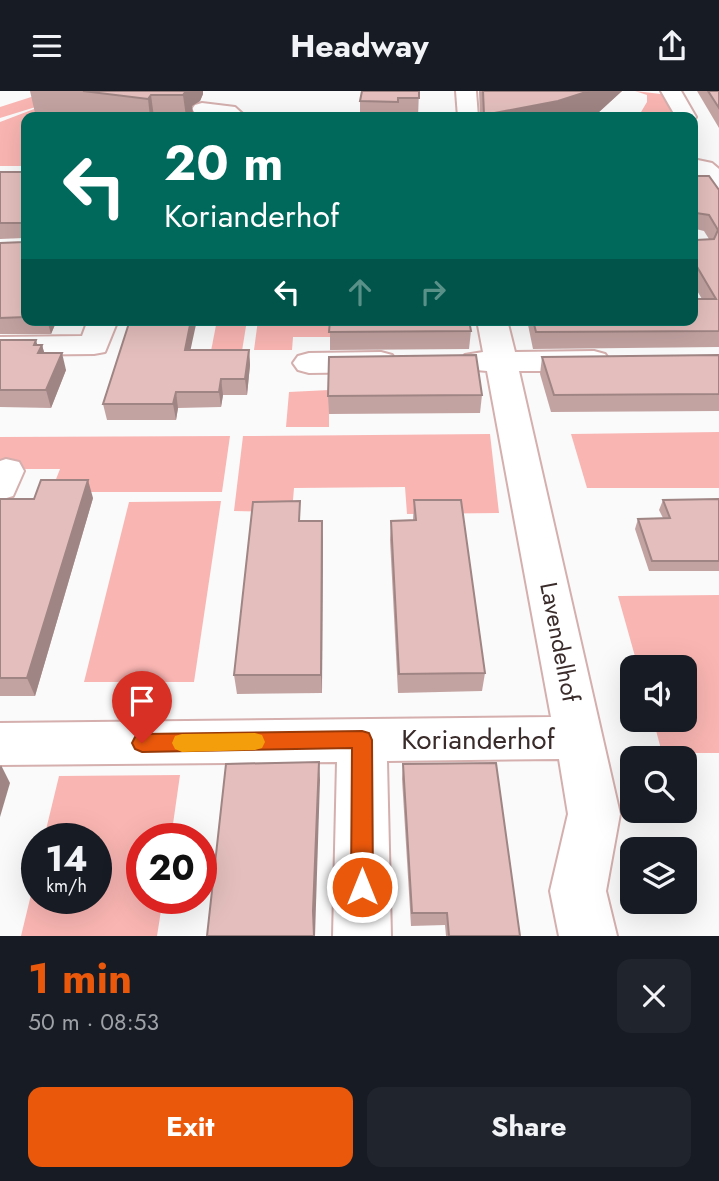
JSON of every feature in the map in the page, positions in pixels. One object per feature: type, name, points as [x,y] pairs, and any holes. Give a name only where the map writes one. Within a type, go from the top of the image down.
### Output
[{"type":"street","points":[[466,91],[468,112]]},
{"type":"street","points":[[671,91],[683,112]]},
{"type":"street","points":[[202,109],[229,112]]},
{"type":"street","points":[[0,346],[94,345],[101,326]]},
{"type":"street","name":"Lavendelhof","points":[[493,326],[594,814],[579,891],[588,936]]},
{"type":"street","points":[[446,362],[503,376],[623,361]]},
{"type":"street","points":[[309,363],[405,362]]},
{"type":"street","name":"Korianderhof","points":[[0,744],[579,738]]},
{"type":"street","points":[[362,740],[362,936]]},
{"type":"shaded area","points":[[50,91],[74,96],[61,112],[26,112],[55,101],[0,118],[0,107]]},
{"type":"shaded area","points":[[635,91],[661,94],[672,112],[641,112],[647,102],[647,95]]},
{"type":"shaded area","points":[[21,114],[21,166],[0,166],[0,122]]},
{"type":"shaded area","points":[[216,326],[246,326],[242,351],[211,351]]},
{"type":"shaded area","points":[[257,326],[330,326],[330,337],[293,337],[292,350],[254,350]]},
{"type":"shaded area","points":[[329,390],[329,427],[286,427],[289,392]]},
{"type":"shaded area","points":[[719,432],[719,488],[587,488],[571,434]]},
{"type":"shaded area","points":[[490,434],[499,513],[407,514],[405,487],[294,488],[292,512],[234,511],[243,436]]},
{"type":"shaded area","points":[[230,436],[222,492],[51,492],[60,469],[0,469],[0,437]]},
{"type":"shaded area","points":[[221,501],[194,682],[84,682],[129,502]]},
{"type":"shaded area","points":[[719,595],[719,753],[697,753],[697,746],[660,746],[656,732],[697,732],[697,655],[635,655],[618,596]]},
{"type":"shaded area","points":[[180,775],[173,823],[126,823],[126,914],[160,914],[157,936],[21,936],[26,914],[112,914],[112,823],[48,823],[59,776]]},
{"type":"building","points":[[83,91],[186,91],[183,95],[151,95],[148,99]]},
{"type":"building","points":[[362,91],[419,91],[419,98],[398,98],[398,102],[360,101]]},
{"type":"building","points":[[483,91],[589,91],[558,101],[500,112],[484,112]]},
{"type":"building","points":[[708,91],[719,91],[719,108]]},
{"type":"building","points":[[0,172],[21,172],[21,223],[0,223]]},
{"type":"building","points":[[698,176],[709,176],[719,190],[719,331],[536,332],[534,326],[698,326],[698,299],[716,299],[698,268],[698,240],[714,239],[718,230],[709,215],[698,213]]},
{"type":"building","points":[[21,242],[21,317],[0,318],[0,243]]},
{"type":"building","points":[[128,326],[190,326],[185,350],[249,350],[245,379],[221,379],[219,392],[176,392],[173,404],[103,404]]},
{"type":"building","points":[[330,326],[470,326],[471,331],[329,332]]},
{"type":"building","points":[[0,340],[36,340],[34,345],[42,345],[38,353],[62,353],[46,390],[0,390]]},
{"type":"building","points":[[476,355],[482,395],[328,396],[329,357]]},
{"type":"building","points":[[719,355],[719,394],[554,395],[542,357]]},
{"type":"building","points":[[41,480],[88,480],[27,678],[0,678],[0,499],[34,499]]},
{"type":"building","points":[[719,499],[719,561],[652,561],[638,519],[670,518],[663,500]]},
{"type":"building","points":[[414,500],[461,500],[485,673],[399,674],[391,521],[416,520]]},
{"type":"building","points":[[300,501],[299,521],[322,521],[321,675],[234,675],[253,502]]},
{"type":"building","points":[[319,762],[314,936],[207,936],[209,914],[217,914],[217,845],[226,764]]},
{"type":"building","points":[[496,763],[520,936],[449,936],[447,913],[412,913],[403,764]]},
{"type":"slow traffic","points":[[182,743],[255,742]]},
{"type":"route","points":[[142,743],[362,740],[362,887]]}]
